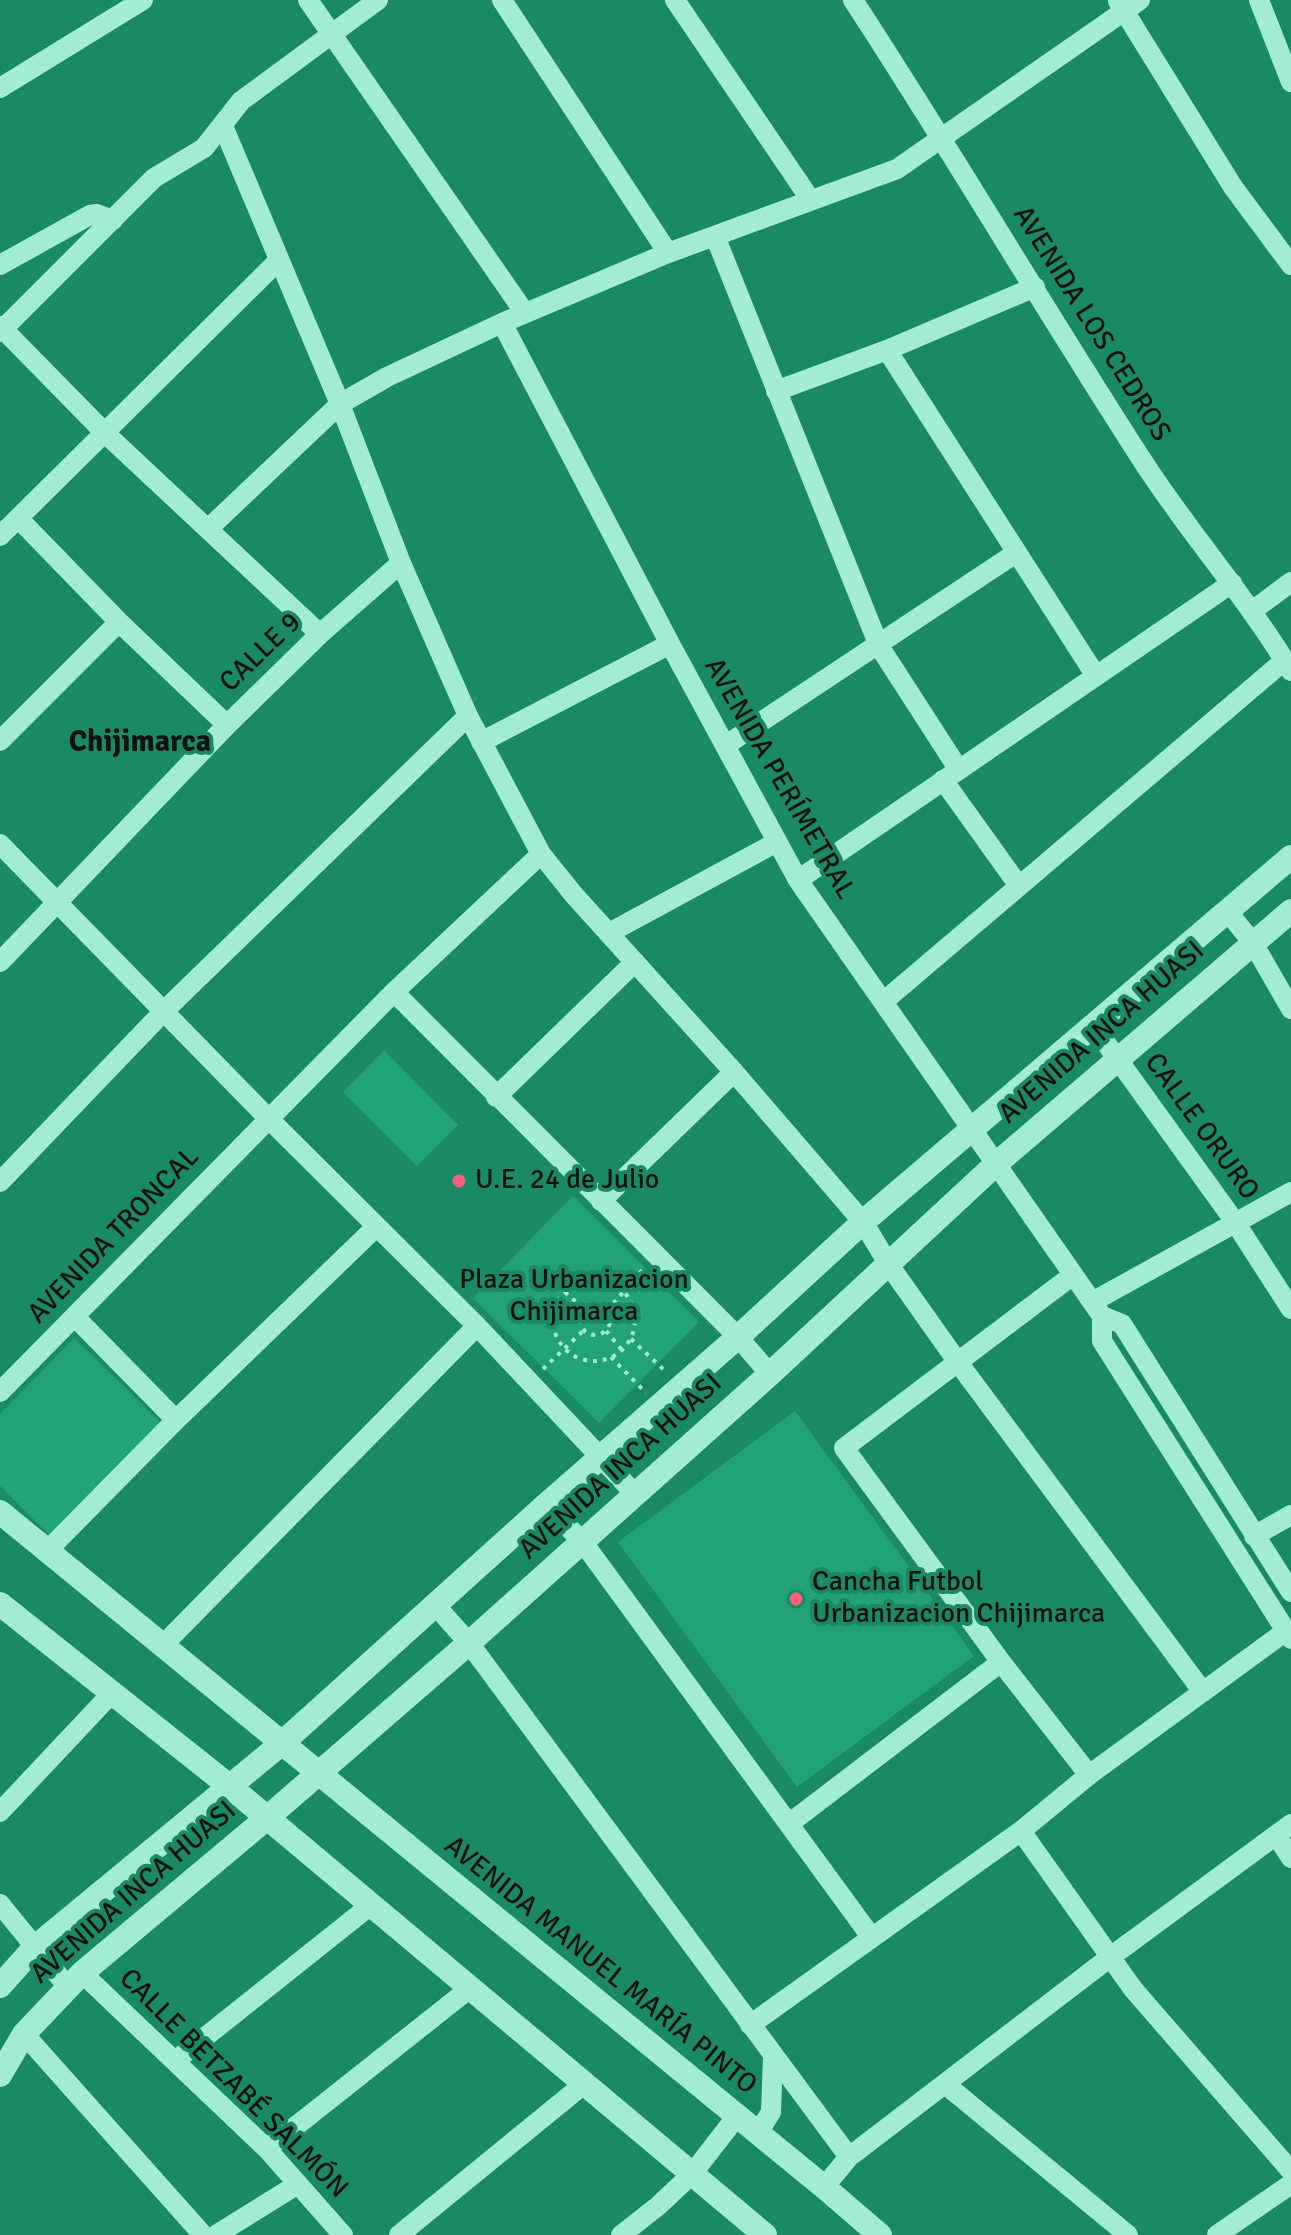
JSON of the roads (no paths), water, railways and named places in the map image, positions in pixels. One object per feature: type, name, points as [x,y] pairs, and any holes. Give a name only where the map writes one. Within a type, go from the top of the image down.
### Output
[{"type":"street","points":[[0,88],[143,0]]},
{"type":"street","points":[[308,0],[525,313]]},
{"type":"street","points":[[320,634],[106,434],[1,329],[154,178],[204,148],[241,101],[378,0]]},
{"type":"street","points":[[502,0],[668,253]]},
{"type":"street","points":[[675,0],[810,199]]},
{"type":"street","name":"AVENIDA LOS CEDROS","points":[[853,0],[943,138],[1146,465],[1288,666]]},
{"type":"street","points":[[1259,0],[1291,82]]},
{"type":"street","points":[[209,528],[340,404],[387,377],[502,323],[668,253],[897,169],[1127,4],[1233,187],[1291,265]]},
{"type":"street","points":[[223,126],[340,404],[401,563],[468,716],[541,854],[863,1222],[889,1265],[957,1361],[1203,1692]]},
{"type":"street","points":[[0,265],[90,215],[97,214],[113,220]]},
{"type":"street","points":[[715,236],[879,646],[951,775],[1019,886]]},
{"type":"street","points":[[0,536],[279,260]]},
{"type":"street","points":[[776,391],[887,350],[1035,287]]},
{"type":"street","name":"AVENIDA PERÍMETRAL","points":[[502,323],[798,880],[1097,1309]]},
{"type":"street","points":[[887,350],[1096,676]]},
{"type":"street","points":[[18,518],[119,622],[227,725]]},
{"type":"street","points":[[726,745],[1016,553]]},
{"type":"street","name":"CALLE 9","points":[[0,962],[227,725],[320,634],[401,563]]},
{"type":"street","points":[[1252,611],[1291,582]]},
{"type":"street","points":[[798,880],[1232,583]]},
{"type":"street","points":[[0,741],[119,622]]},
{"type":"street","points":[[481,742],[670,644]]},
{"type":"street","points":[[883,1002],[1071,842],[1288,666]]},
{"type":"street","points":[[0,1182],[164,1011],[468,716]]},
{"type":"street","points":[[609,933],[777,842]]},
{"type":"street","points":[[0,844],[477,1326],[635,1494]]},
{"type":"street","name":"AVENIDA TRONCAL","points":[[0,1392],[394,992],[541,854]]},
{"type":"street","name":"AVENIDA INCA HUASI","points":[[0,1986],[34,1948],[281,1744],[863,1222],[1291,857]]},
{"type":"street","points":[[1227,911],[1253,943],[1291,1009]]},
{"type":"street","name":"AVENIDA INCA HUASI","points":[[0,2075],[24,2034],[74,1980],[318,1775],[469,1643],[770,1374],[996,1164],[1291,911]]},
{"type":"street","points":[[496,1097],[635,962]]},
{"type":"street","points":[[394,992],[738,1337],[770,1374]]},
{"type":"street","name":"CALLE ORURO","points":[[1093,1025],[1235,1222],[1291,1309]]},
{"type":"street","points":[[601,1201],[734,1072]]},
{"type":"street","points":[[1097,1309],[1235,1222],[1291,1192]]},
{"type":"street","points":[[46,1552],[176,1420],[376,1227]]},
{"type":"street","points":[[1073,1275],[844,1448],[1001,1662],[1089,1775]]},
{"type":"street","points":[[1097,1309],[1122,1324],[1291,1592]]},
{"type":"street","points":[[750,2025],[1021,1831],[1089,1775],[1203,1692],[1288,1635],[1102,1341],[1097,1309]]},
{"type":"street","points":[[76,1318],[176,1420]]},
{"type":"street","points":[[163,1645],[477,1326]]},
{"type":"street","points":[[546,1505],[582,1541],[872,1938]]},
{"type":"street","name":"AVENIDA MANUEL MARÍA PINTO","points":[[0,1512],[880,2235]]},
{"type":"street","points":[[1254,1536],[1291,1515]]},
{"type":"street","points":[[435,1605],[469,1643],[849,2157]]},
{"type":"street","points":[[1,1606],[228,1785],[765,2235]]},
{"type":"street","points":[[790,1823],[1001,1662]]},
{"type":"street","points":[[0,1812],[111,1694]]},
{"type":"street","points":[[824,2187],[849,2157],[1109,1958],[1283,1830],[1291,1858]]},
{"type":"street","points":[[1021,1831],[1133,1989],[1291,2171]]},
{"type":"street","name":"CALLE BETZABÉ SALMÓN","points":[[0,1904],[34,1948],[175,2061],[267,2149],[343,2235]]},
{"type":"street","points":[[175,2061],[371,1905]]},
{"type":"street","points":[[267,2149],[469,1989]]},
{"type":"street","points":[[24,2034],[203,2235]]},
{"type":"street","points":[[758,2133],[771,2112],[773,2057]]},
{"type":"street","points":[[399,2235],[584,2084]]},
{"type":"street","points":[[945,2084],[1128,2235]]},
{"type":"street","points":[[621,2235],[692,2174],[737,2116]]},
{"type":"street","points":[[216,2235],[298,2184]]},
{"type":"street","points":[[1217,2235],[1291,2184]]},
{"type":"place","name":"U.E. 24 de Julio","points":[[459,1181]]},
{"type":"place","name":"Cancha Futbol Urbanizacion Chijimarca","points":[[796,1599]]},
{"type":"district","name":"Chijimarca","points":[[140,743]]},
{"type":"park label","name":"Plaza Urbanizacion Chijimarca","points":[[574,1297]]}]
